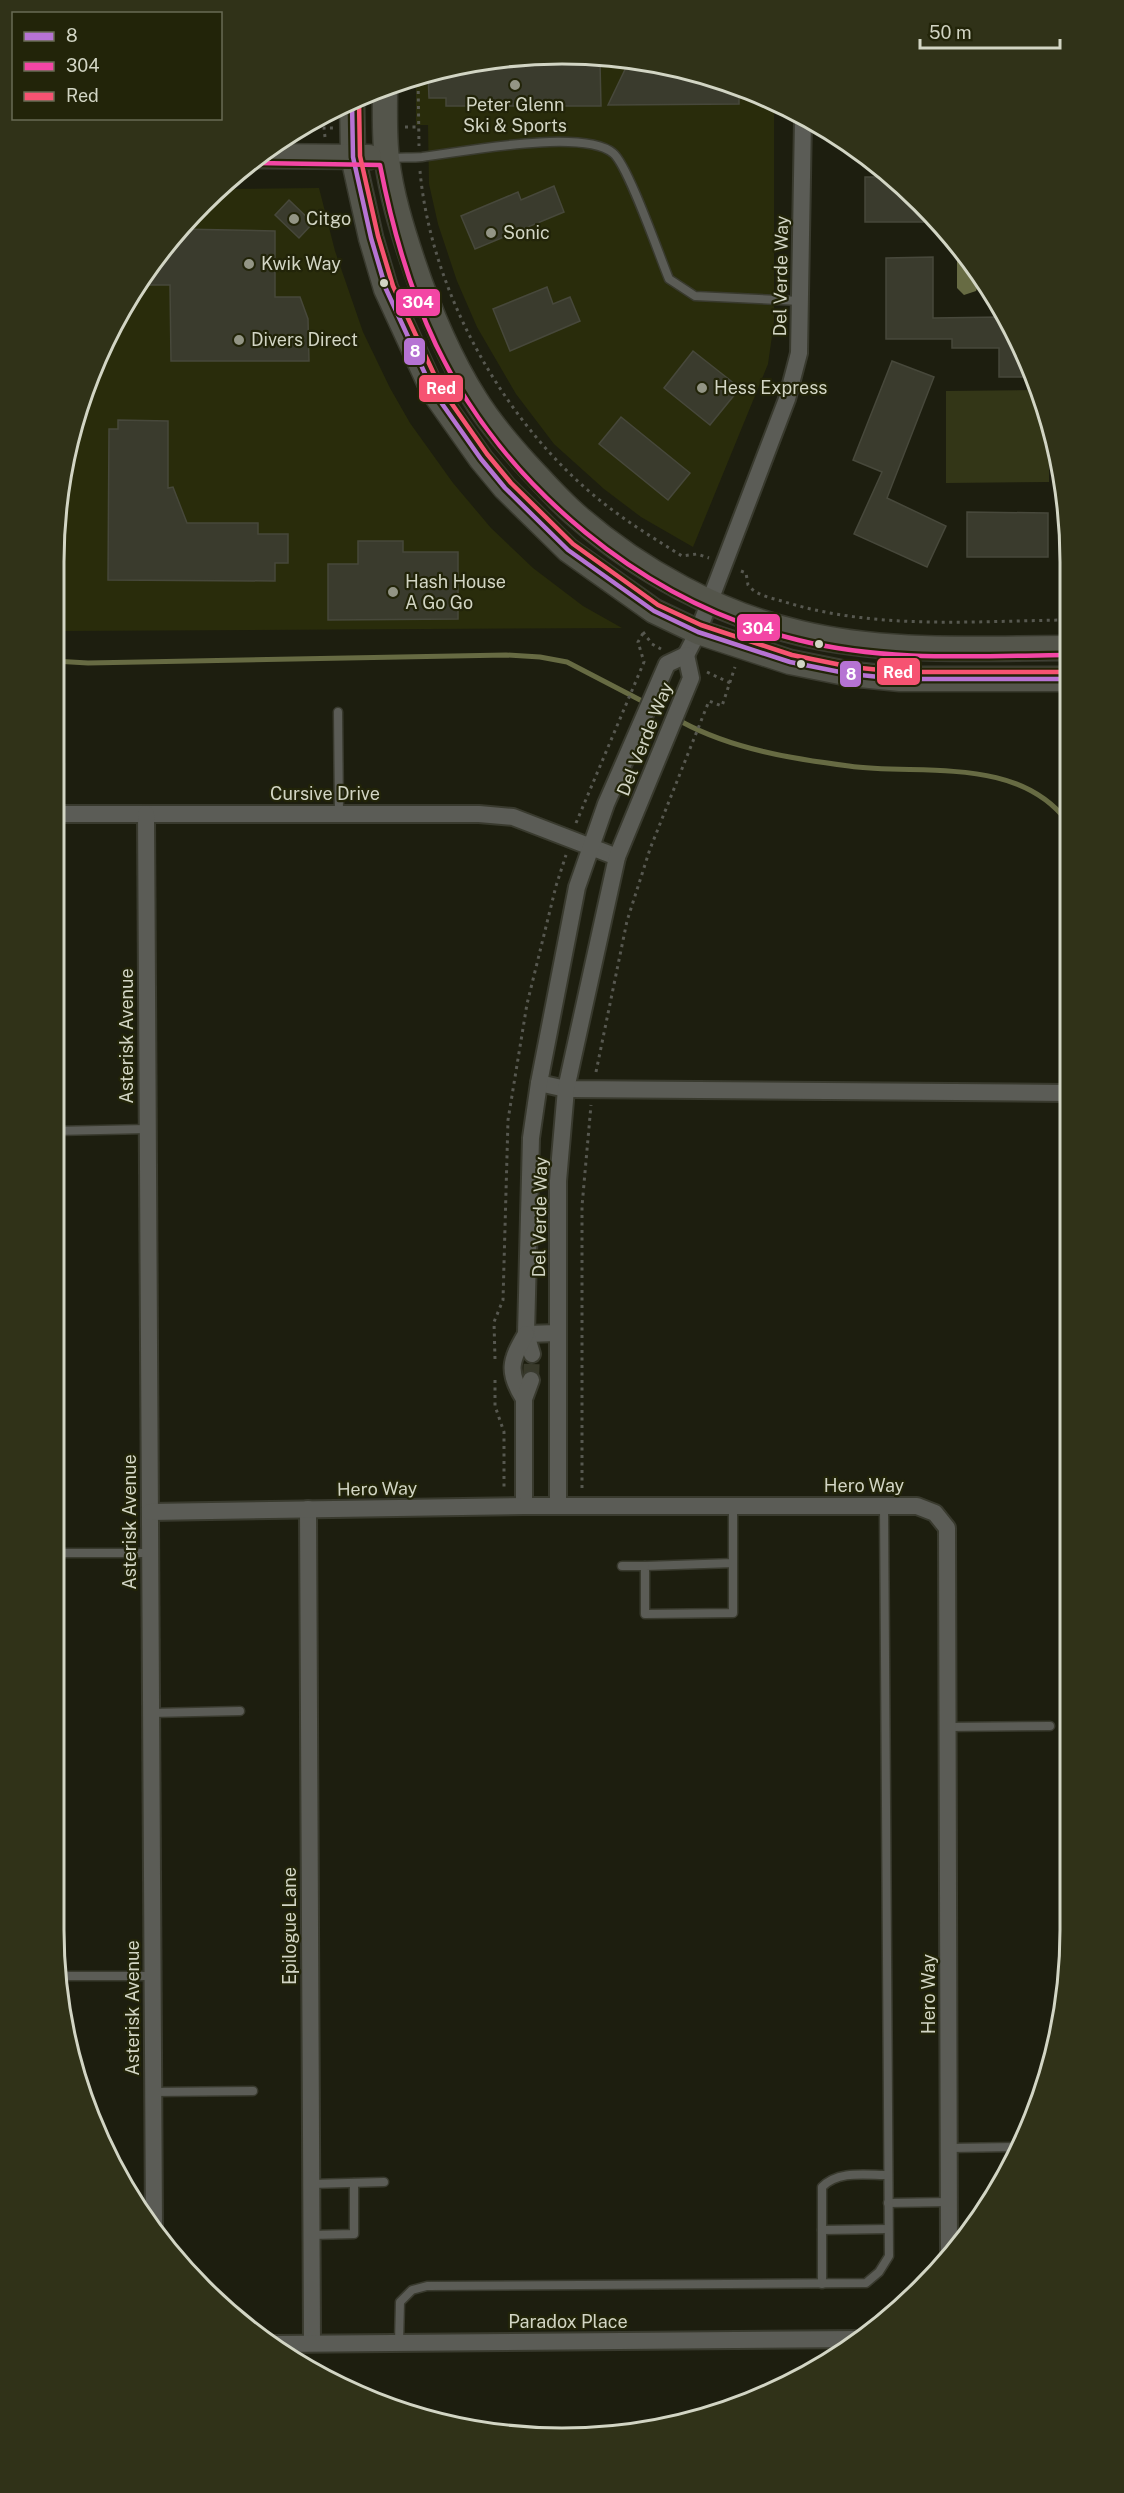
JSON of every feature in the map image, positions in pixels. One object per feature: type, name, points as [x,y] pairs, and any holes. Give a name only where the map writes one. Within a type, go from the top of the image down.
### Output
[{"type":"street","points":[[385,97],[386,158],[405,238],[434,322],[476,402],[506,441],[577,517],[669,581],[709,602],[798,633],[873,646],[1060,648]]},
{"type":"street","points":[[352,111],[353,157],[371,238],[386,289],[433,391],[464,436],[505,488],[568,550],[654,611],[698,632],[790,662],[850,674],[900,679],[1060,679]]},
{"type":"street","name":"Del Verde Way","points":[[531,1354],[526,1334],[531,1138],[539,1083],[577,887],[606,804],[667,664],[686,655],[698,632],[787,399],[799,353],[803,127]]},
{"type":"street","points":[[274,156],[386,158]]},
{"type":"street","name":"Del Verde Way","points":[[558,1506],[558,1181],[566,1089],[617,857],[691,678],[686,655]]},
{"type":"street","name":"Cursive Drive","points":[[64,814],[479,814],[513,817],[617,857]]},
{"type":"street","name":"Asterisk Avenue","points":[[146,814],[154,2215]]},
{"type":"street","points":[[539,1083],[566,1089],[939,1094],[1060,1093]]},
{"type":"street","points":[[526,1334],[558,1334]]},
{"type":"street","name":"Del Verde Way","points":[[524,1399],[512,1381],[513,1356],[526,1334]]},
{"type":"street","name":"Del Verde Way","points":[[524,1506],[524,1399],[531,1380]]},
{"type":"street","name":"Hero Way","points":[[150,1512],[524,1506],[917,1506],[935,1513],[947,1528],[949,2244]]},
{"type":"street","name":"Epilogue Lane","points":[[308,1509],[312,2343]]},
{"type":"street","name":"Paradox Place","points":[[283,2343],[846,2339]]},
{"type":"lane","points":[[386,158],[419,157],[520,143],[586,143],[613,153],[625,170],[669,279],[695,296],[801,301]]},
{"type":"lane","points":[[338,712],[339,814]]},
{"type":"lane","points":[[64,1131],[147,1129]]},
{"type":"lane","points":[[645,1566],[645,1614],[734,1613],[733,1506]]},
{"type":"lane","points":[[399,2342],[400,2302],[412,2290],[427,2286],[866,2283],[879,2272],[889,2256],[884,1506]]},
{"type":"lane","points":[[64,1553],[150,1553]]},
{"type":"lane","points":[[621,1566],[734,1563]]},
{"type":"lane","points":[[151,1713],[240,1711]]},
{"type":"lane","points":[[948,1727],[1050,1726]]},
{"type":"lane","points":[[69,1976],[152,1976]]},
{"type":"lane","points":[[153,2092],[253,2091]]},
{"type":"lane","points":[[949,2148],[1010,2147]]},
{"type":"lane","points":[[822,2284],[822,2187],[830,2179],[840,2176],[888,2175]]},
{"type":"lane","points":[[311,2184],[384,2182]]},
{"type":"lane","points":[[311,2235],[354,2235],[354,2183]]},
{"type":"lane","points":[[888,2203],[949,2202]]},
{"type":"lane","points":[[822,2230],[888,2229]]},
{"type":"path","points":[[418,86],[419,157],[427,222],[463,322],[498,386],[557,460],[600,501],[681,556],[697,554],[746,573],[748,585],[760,594],[804,608],[853,617],[930,622],[1060,620]]},
{"type":"shaded area","points":[[562,64],[627,69],[691,81],[752,102],[774,112],[774,322],[768,364],[693,547],[641,517],[604,489],[554,444],[516,394],[477,327],[457,281],[438,224],[429,184],[428,125],[416,125],[416,86],[465,74],[497,69]]},
{"type":"shaded area","points":[[319,188],[335,251],[363,332],[410,423],[453,483],[491,528],[533,568],[583,606],[622,628],[64,631],[64,562],[69,497],[81,433],[102,372],[131,313],[167,259],[210,210],[233,189]]},
{"type":"shaded area","points":[[957,261],[976,286],[976,291],[964,295],[957,288]]},
{"type":"shaded area","points":[[1029,390],[1043,433],[1049,460],[1049,482],[946,483],[946,391]]},
{"type":"building","name":"Peter Glenn Ski & Sports","points":[[562,64],[600,66],[601,106],[446,106],[446,98],[429,98],[428,82],[465,74]]},
{"type":"building","points":[[625,69],[691,81],[739,97],[739,104],[608,105]]},
{"type":"building","points":[[865,177],[877,177],[925,222],[865,222]]},
{"type":"building","name":"Sonic","points":[[554,186],[564,212],[475,249],[461,216],[518,192],[521,200]]},
{"type":"building","name":"Citgo","points":[[289,200],[313,223],[299,238],[275,215]]},
{"type":"building","points":[[192,229],[275,231],[275,297],[300,297],[308,319],[309,361],[171,361],[170,285],[149,285]]},
{"type":"building","points":[[933,257],[933,318],[995,317],[1024,377],[999,377],[999,348],[952,348],[952,339],[886,339],[886,258]]},
{"type":"building","points":[[547,287],[553,304],[570,297],[580,321],[510,351],[493,309]]},
{"type":"building","name":"Hess Express","points":[[693,351],[740,388],[710,425],[664,388]]},
{"type":"building","points":[[892,361],[934,377],[887,498],[946,526],[927,567],[854,534],[882,472],[853,460]]},
{"type":"building","points":[[621,417],[690,473],[668,500],[599,444]]},
{"type":"building","points":[[118,420],[168,421],[168,488],[173,487],[187,523],[258,523],[258,534],[288,534],[288,563],[275,563],[275,581],[108,580],[109,429],[118,429]]},
{"type":"building","points":[[967,512],[1048,513],[1048,557],[967,557]]},
{"type":"building","name":"Hash House A Go Go","points":[[358,541],[403,541],[403,552],[458,552],[458,619],[328,620],[328,564],[358,564]]},
{"type":"waterway","points":[[64,662],[506,655],[540,657],[567,662],[642,701]]},
{"type":"waterway","points":[[682,722],[742,746],[806,760],[877,769],[966,772],[995,777],[1022,786],[1046,800],[1060,814]]},
{"type":"tunnel","points":[[531,1380],[532,1354]]},
{"type":"transit line","name":"Red","points":[[359,108],[360,156],[378,236],[393,286],[440,387],[487,454],[511,483],[573,544],[658,605],[701,625],[792,655],[851,667],[900,672],[1060,672]]},
{"type":"transit line","name":"8","points":[[352,111],[353,157],[371,238],[386,289],[433,391],[481,459],[505,488],[568,550],[654,611],[698,632],[790,662],[850,674],[900,679],[1060,679]]},
{"type":"transit line","name":"304","points":[[265,163],[380,165],[396,234],[418,302],[436,345],[465,397],[500,446],[540,491],[585,532],[634,568],[686,598],[741,623],[831,647],[898,655],[1060,655]]},
{"type":"place","name":"Peter Glenn Ski & Sports","points":[[515,85]]},
{"type":"place","name":"Citgo","points":[[294,219]]},
{"type":"place","name":"Sonic","points":[[491,233]]},
{"type":"place","name":"Kwik Way","points":[[249,264]]},
{"type":"place","name":"Divers Direct","points":[[239,340]]},
{"type":"place","name":"Hess Express","points":[[702,388]]},
{"type":"place","name":"Hash House A Go Go","points":[[393,592]]}]
